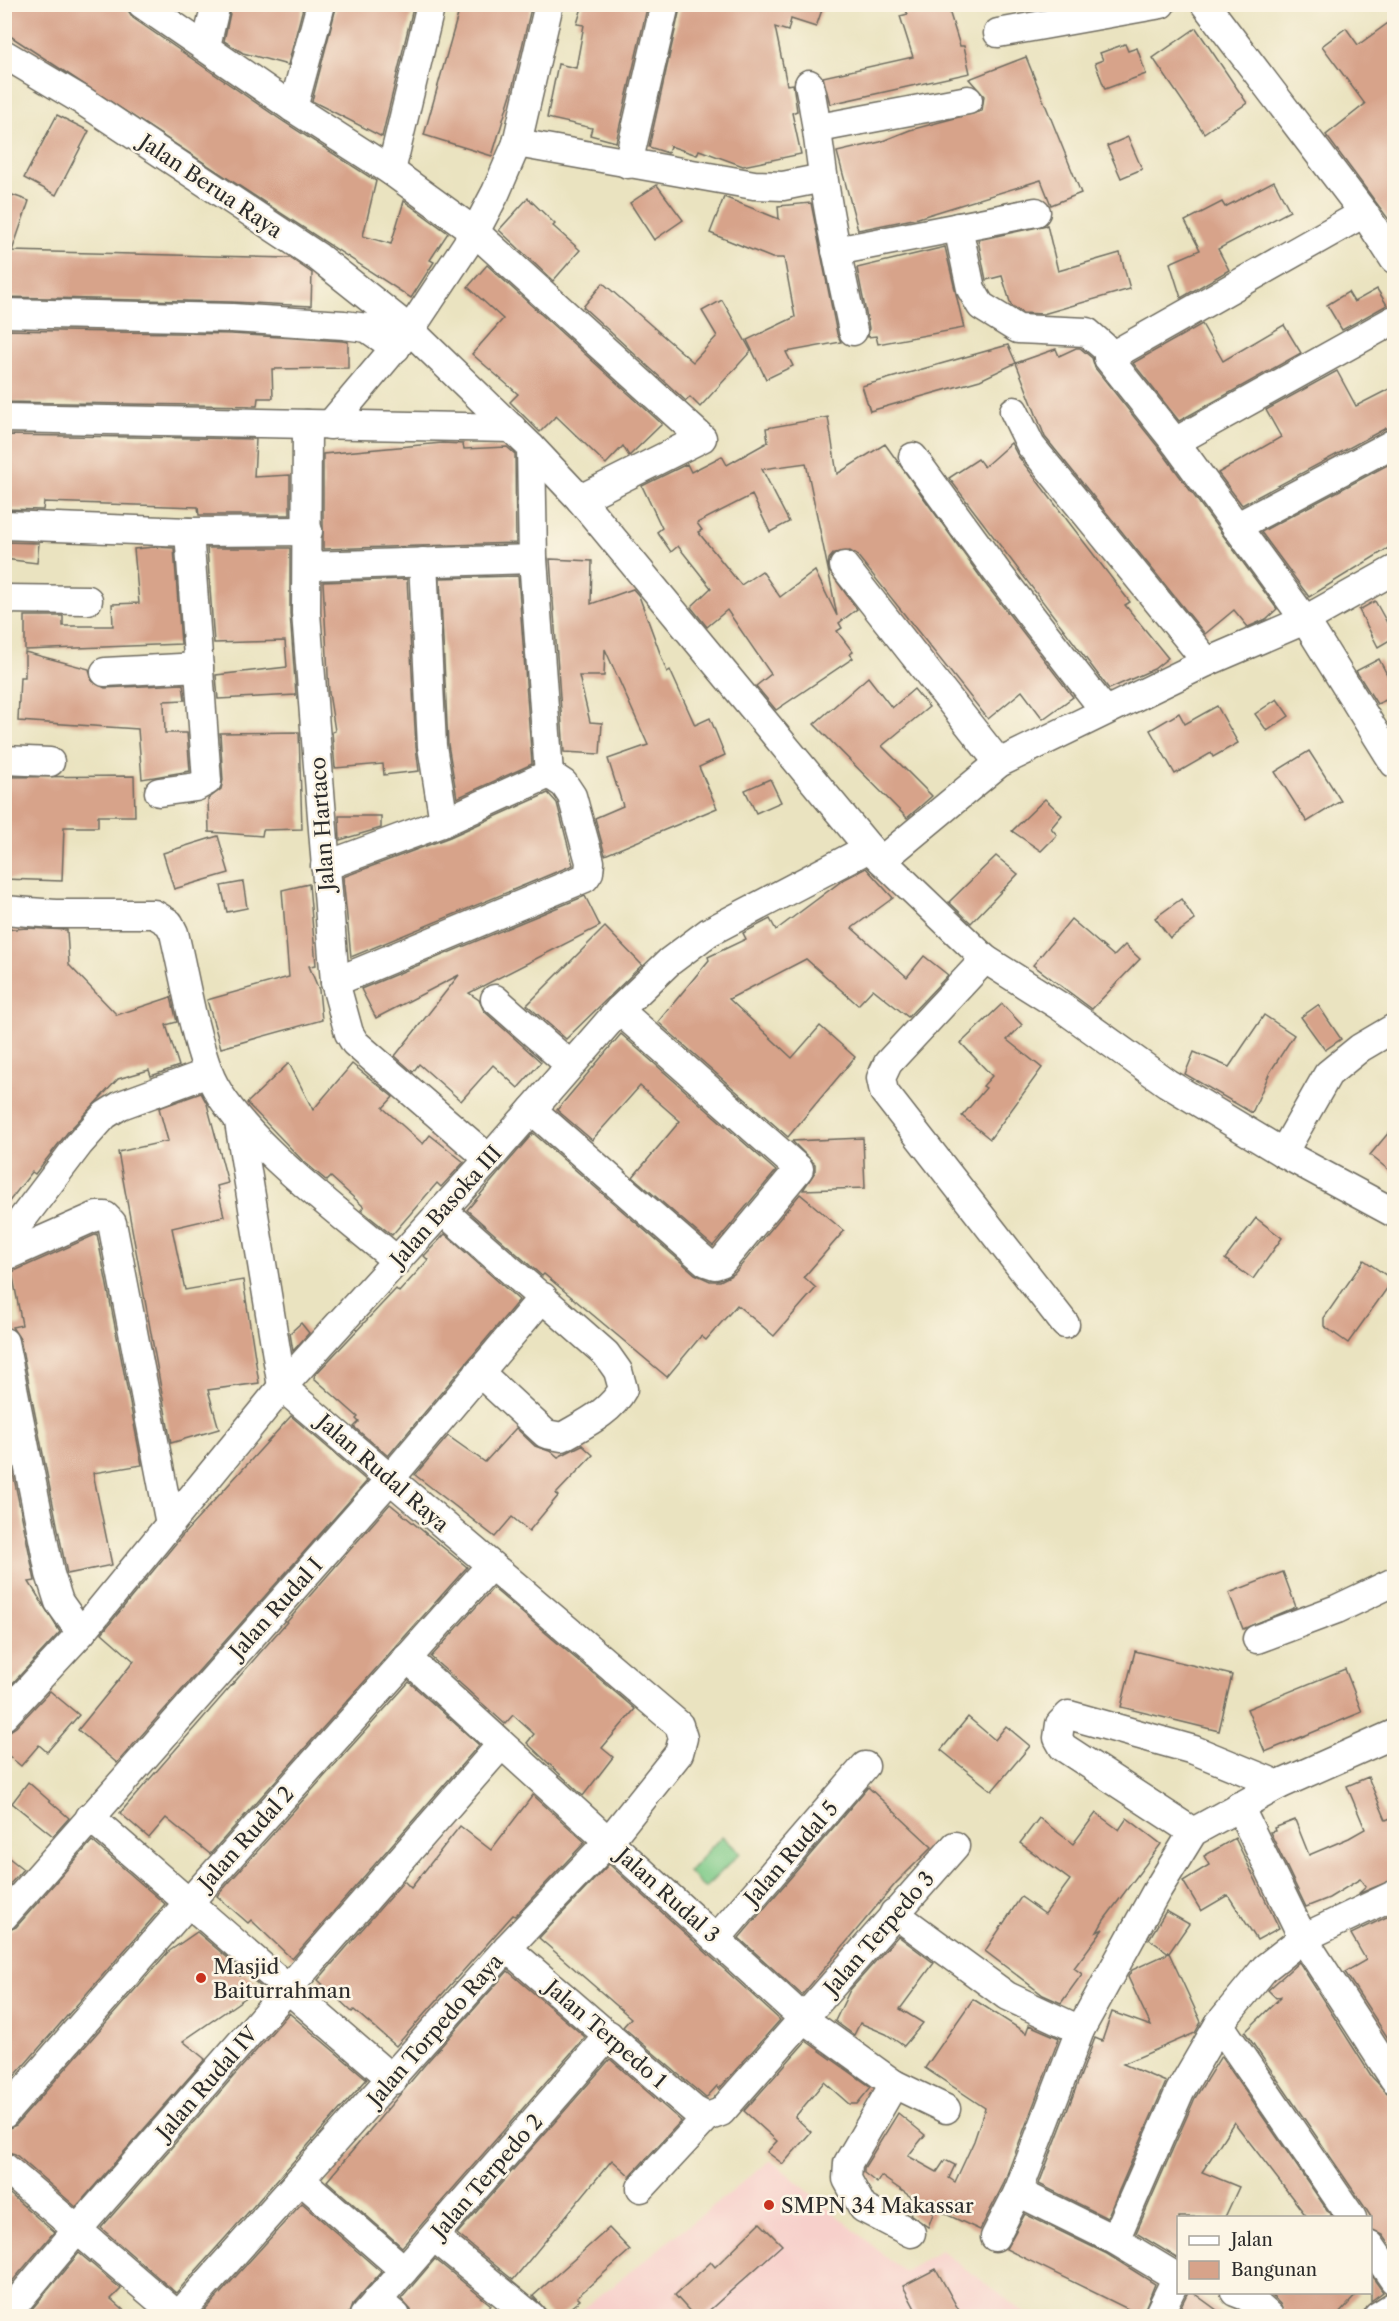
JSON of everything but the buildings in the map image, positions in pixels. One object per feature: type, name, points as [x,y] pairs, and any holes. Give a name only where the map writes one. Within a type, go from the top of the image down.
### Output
[{"type":"street","points":[[142,4],[293,108],[391,171],[475,232],[702,438],[580,499]]},
{"type":"street","points":[[206,46],[216,4]]},
{"type":"street","points":[[293,108],[321,4]]},
{"type":"street","points":[[391,171],[431,4]]},
{"type":"street","points":[[319,424],[403,339],[475,232],[517,143],[549,4]]},
{"type":"street","points":[[628,164],[665,4]]},
{"type":"street","points":[[998,33],[1147,9],[1161,4]]},
{"type":"street","points":[[1205,4],[1364,213],[1395,259]]},
{"type":"street","name":"Jalan Berua Raya","points":[[4,54],[83,101],[318,257],[403,339]]},
{"type":"street","points":[[809,84],[819,128],[824,178],[836,251],[853,331]]},
{"type":"street","points":[[819,128],[968,100]]},
{"type":"street","points":[[517,143],[754,185],[783,186],[824,178]]},
{"type":"street","points":[[836,251],[1036,212]]},
{"type":"street","points":[[1364,213],[1108,358],[1175,442],[1305,620],[1395,764]]},
{"type":"street","points":[[958,227],[970,289],[981,306],[1018,329],[1087,332],[1103,346]]},
{"type":"street","points":[[4,313],[232,318],[344,325],[367,328],[403,339],[521,438],[580,499],[876,854],[985,959],[1061,1007],[1167,1083],[1283,1153],[1395,1213]]},
{"type":"street","points":[[1175,442],[1395,320]]},
{"type":"street","points":[[1014,411],[1031,446],[1207,662]]},
{"type":"street","points":[[4,418],[319,424],[521,438]]},
{"type":"street","name":"Jalan Hartaco","points":[[319,424],[308,531],[306,613],[335,982],[349,1032],[355,1042],[489,1159]]},
{"type":"street","points":[[521,438],[533,559],[549,774]]},
{"type":"street","points":[[1236,526],[1395,443]]},
{"type":"street","points":[[914,457],[997,572],[1105,711]]},
{"type":"street","points":[[4,525],[189,532],[308,531]]},
{"type":"street","points":[[159,792],[196,787],[207,780],[189,532]]},
{"type":"street","points":[[308,566],[533,559]]},
{"type":"street","points":[[423,562],[432,746],[444,822]]},
{"type":"street","points":[[844,567],[999,763]]},
{"type":"street","name":"Jalan Basoka III","points":[[4,1716],[81,1633],[282,1387],[489,1159],[619,1010],[669,962],[709,932],[876,854],[999,763],[1207,662],[1305,620],[1395,570]]},
{"type":"street","points":[[4,599],[88,600]]},
{"type":"street","points":[[105,672],[199,667]]},
{"type":"street","points":[[4,760],[50,762]]},
{"type":"street","points":[[325,866],[444,822],[549,774]]},
{"type":"street","points":[[335,982],[585,878],[590,872],[590,862],[572,796],[564,784],[549,774]]},
{"type":"street","points":[[4,910],[55,914],[154,914],[169,923],[174,933],[206,1066],[239,1122],[397,1261]]},
{"type":"street","points":[[985,959],[888,1063],[881,1078],[884,1092],[1065,1324]]},
{"type":"street","points":[[495,999],[570,1065]]},
{"type":"street","points":[[532,1110],[706,1262],[715,1266],[721,1263],[799,1169],[619,1010]]},
{"type":"street","points":[[1283,1153],[1328,1074],[1360,1048],[1395,1028]]},
{"type":"street","points":[[4,1243],[105,1115],[121,1105],[206,1066]]},
{"type":"street","points":[[239,1122],[282,1387]]},
{"type":"street","points":[[442,1210],[606,1354],[623,1381],[623,1389],[617,1400],[598,1416],[562,1437],[556,1437],[546,1434],[479,1372]]},
{"type":"street","points":[[4,1257],[97,1216],[105,1216],[112,1223],[170,1524]]},
{"type":"street","name":"Jalan Rudal I","points":[[4,1916],[390,1479],[543,1297]]},
{"type":"street","points":[[4,1342],[50,1574],[59,1602],[81,1633]]},
{"type":"street","name":"Jalan Rudal Raya","points":[[282,1387],[679,1725],[683,1738]]},
{"type":"street","name":"Jalan Rudal 2","points":[[4,2114],[190,1901],[491,1565]]},
{"type":"street","points":[[1257,1639],[1337,1609],[1395,1582]]},
{"type":"street","name":"Jalan Rudal 3","points":[[407,1658],[805,2020],[894,2084],[946,2109]]},
{"type":"street","points":[[1193,1832],[1064,1747],[1058,1738],[1060,1724],[1070,1715],[1194,1750],[1279,1785]]},
{"type":"street","points":[[995,2237],[1018,2192],[1080,2030],[1156,1892],[1193,1832],[1279,1785],[1395,1734]]},
{"type":"street","name":"Jalan Torpedo Raya","points":[[178,2316],[393,2080],[507,1948],[608,1842],[679,1754],[683,1738]]},
{"type":"street","name":"Jalan Rudal IV","points":[[5,2316],[77,2230],[501,1745]]},
{"type":"street","name":"Jalan Rudal 5","points":[[716,1939],[865,1766]]},
{"type":"street","points":[[1239,1806],[1303,1938],[1395,2079]]},
{"type":"street","points":[[90,1817],[190,1901],[393,2080]]},
{"type":"street","name":"Jalan Terpedo 3","points":[[641,2188],[707,2117],[721,2112],[805,2020],[894,1913],[955,1846]]},
{"type":"street","points":[[1115,2240],[1179,2091],[1219,2024],[1265,1968],[1303,1938],[1395,1895]]},
{"type":"street","points":[[894,1913],[1007,1996],[1080,2030]]},
{"type":"street","name":"Jalan Terpedo 1","points":[[507,1948],[694,2110],[707,2117]]},
{"type":"street","points":[[1219,2024],[1351,2216]]},
{"type":"street","name":"Jalan Terpedo 2","points":[[379,2311],[404,2270],[609,2036]]},
{"type":"street","points":[[894,2084],[848,2163],[847,2179],[863,2208],[911,2233]]},
{"type":"street","points":[[4,2167],[178,2316]]},
{"type":"street","points":[[301,2180],[404,2270]]},
{"type":"street","points":[[1018,2192],[1115,2240],[1177,2276]]},
{"type":"street","points":[[434,2237],[531,2316]]},
{"type":"street","points":[[1372,2246],[1395,2280]]},
{"type":"street","points":[[1158,2316],[1177,2279]]},
{"type":"street","points":[[1240,2294],[1248,2297],[1269,2316]]},
{"type":"street","points":[[1378,2316],[1395,2306]]},
{"type":"shaded area","name":"SMPN 34 Makassar","points":[[771,2160],[904,2272],[940,2250],[1029,2316],[574,2316]]},
{"type":"green space","points":[[722,1836],[740,1853],[705,1888],[688,1872]]},
{"type":"place","name":"Masjid Baiturrahman","points":[[201,1978]]},
{"type":"place","name":"SMPN 34 Makassar","points":[[769,2205]]}]
